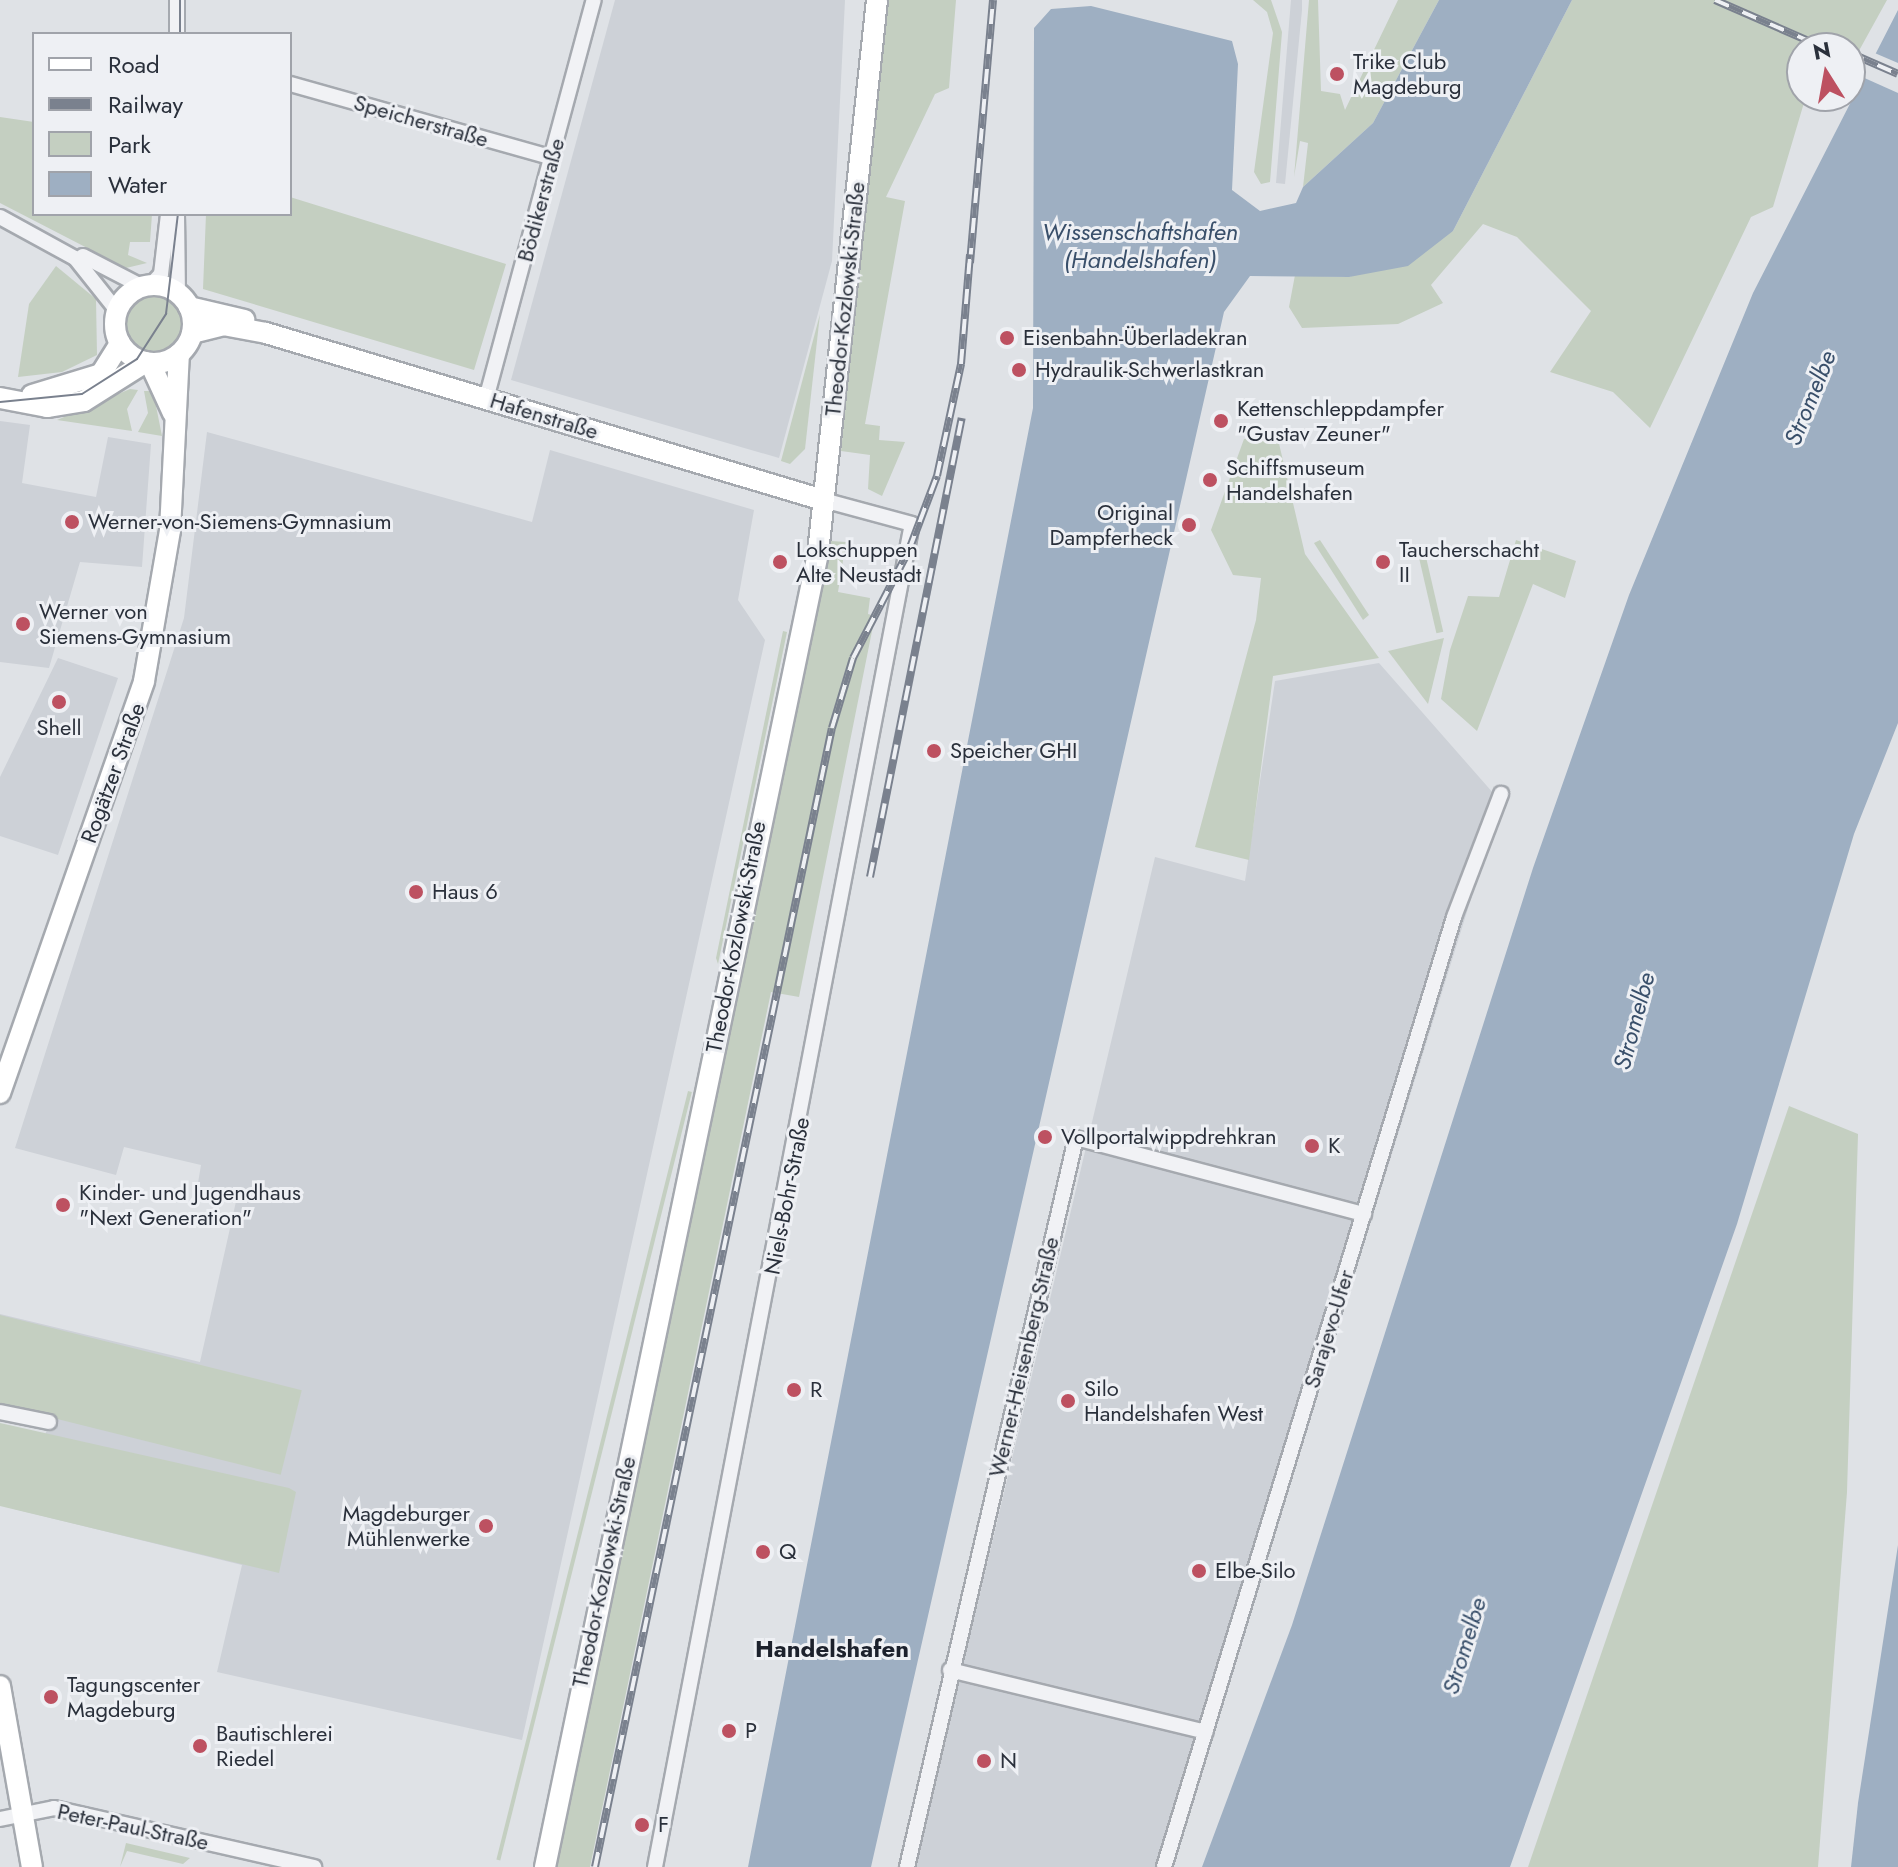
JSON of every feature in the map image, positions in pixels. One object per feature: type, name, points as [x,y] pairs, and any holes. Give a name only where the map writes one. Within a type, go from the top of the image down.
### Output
[{"type":"street","points":[[177,0],[177,32]]},
{"type":"street","name":"Bödikerstraße","points":[[486,399],[594,0]]},
{"type":"street","name":"Theodor-Kozlowski-Straße","points":[[545,1867],[823,500],[877,0]]},
{"type":"street","name":"Speicherstraße","points":[[292,85],[553,158]]},
{"type":"street","points":[[118,312],[161,274],[168,216]]},
{"type":"street","points":[[0,397],[47,407],[84,401],[148,362],[179,354],[192,333],[184,301],[177,216]]},
{"type":"street","points":[[0,217],[60,249],[184,301]]},
{"type":"street","points":[[0,397],[81,384],[110,368],[120,343],[118,312],[96,278],[60,249]]},
{"type":"street","name":"Hafenstraße","points":[[184,301],[222,311],[266,333]]},
{"type":"street","name":"Hafenstraße","points":[[192,333],[223,325],[266,333],[823,500]]},
{"type":"street","points":[[120,343],[148,362]]},
{"type":"street","name":"Rogätzer Straße","points":[[0,1091],[140,699],[178,441],[179,354]]},
{"type":"street","name":"Rogätzer Straße","points":[[148,362],[169,397],[178,441]]},
{"type":"street","name":"Niels-Bohr-Straße","points":[[655,1867],[912,524],[823,500]]},
{"type":"street","name":"Sarajevo-Ufer","points":[[1164,1867],[1454,917],[1501,794]]},
{"type":"street","name":"Werner-Heisenberg-Straße","points":[[907,1867],[950,1670],[1076,1138],[1364,1214]]},
{"type":"street","points":[[0,1412],[49,1422]]},
{"type":"street","points":[[950,1670],[1206,1732]]},
{"type":"street","points":[[0,1686],[32,1867]]},
{"type":"street","name":"Peter-Paul-Straße","points":[[0,1819],[54,1808],[314,1867]]},
{"type":"shaded area","points":[[615,0],[845,0],[832,261],[779,458],[511,380]]},
{"type":"shaded area","points":[[1291,0],[1302,0],[1302,10],[1285,184],[1276,183]]},
{"type":"shaded area","name":"Werner-von-Siemens-Gymnasium","points":[[0,421],[30,425],[22,483],[96,497],[108,437],[151,444],[142,567],[80,562],[49,668],[0,662]]},
{"type":"shaded area","points":[[207,432],[532,522],[550,450],[754,510],[738,600],[765,640],[522,1740],[217,1672],[242,1565],[14,1509],[54,1413],[0,1352],[0,1314],[200,1362],[237,1197],[197,1189],[201,1165],[124,1147],[116,1175],[15,1148],[184,618]]},
{"type":"shaded area","points":[[58,658],[118,678],[58,855],[0,836],[0,777]]},
{"type":"shaded area","points":[[1379,663],[1501,802],[1171,1867],[915,1867],[1155,857],[1245,881],[1275,681]]},
{"type":"green space","points":[[887,0],[956,0],[949,88],[935,94],[886,197],[905,201],[865,424],[880,426],[879,440],[905,442],[882,496],[868,489],[870,455],[841,451]]},
{"type":"green space","points":[[1253,0],[1271,0],[1282,32],[1270,182],[1261,184],[1254,172],[1273,33],[1267,12]]},
{"type":"green space","points":[[1309,0],[1318,0],[1321,91],[1340,94],[1345,110],[1398,0],[1439,0],[1373,123],[1303,187],[1308,143],[1300,141],[1294,177]]},
{"type":"green space","points":[[1572,0],[1887,0],[1866,38],[1866,32],[1786,32],[1786,112],[1801,112],[1773,207],[1751,217],[1650,428],[1613,392],[1550,372],[1591,311],[1517,237],[1483,224],[1431,285],[1443,303],[1398,324],[1302,328],[1289,307],[1295,275],[1349,277],[1453,231]]},
{"type":"green space","points":[[0,117],[32,122],[32,216],[152,216],[150,242],[130,242],[128,255],[147,263],[126,268],[0,203]]},
{"type":"green space","points":[[292,198],[506,264],[474,370],[203,289],[206,216],[292,216]]},
{"type":"green space","points":[[56,266],[96,299],[97,355],[62,372],[18,377],[29,304]]},
{"type":"green space","points":[[155,294],[167,296],[177,303],[184,313],[184,337],[177,347],[167,354],[155,356],[143,354],[133,347],[126,337],[124,325],[126,313],[133,303],[143,296]]},
{"type":"green space","points":[[820,314],[805,449],[790,464],[781,461]]},
{"type":"green space","points":[[130,389],[138,390],[127,409],[132,431],[57,420]]},
{"type":"green space","points":[[144,391],[153,391],[162,436],[138,432],[148,413]]},
{"type":"green space","points":[[1277,435],[1305,554],[1379,658],[1273,676],[1249,860],[1195,847],[1256,620],[1261,578],[1233,575],[1211,530],[1244,439]]},
{"type":"green space","points":[[1320,540],[1369,615],[1363,620],[1314,543]]},
{"type":"green space","points":[[1516,540],[1576,561],[1565,598],[1533,584],[1477,731],[1441,699],[1450,650],[1468,596],[1499,597]]},
{"type":"green space","points":[[831,541],[846,542],[838,592],[870,598],[868,614],[875,616],[799,997],[771,992],[590,1867],[556,1867]]},
{"type":"green space","points":[[1423,544],[1443,632],[1436,633],[1416,546]]},
{"type":"green space","points":[[783,631],[787,632],[718,964],[716,958]]},
{"type":"green space","points":[[1444,638],[1428,704],[1388,651]]},
{"type":"green space","points":[[688,1091],[692,1092],[500,1860],[496,1859]]},
{"type":"green space","points":[[1789,1106],[1858,1134],[1847,1492],[1818,1867],[1528,1867]]},
{"type":"green space","points":[[0,1315],[302,1390],[281,1475],[0,1405]]},
{"type":"green space","points":[[0,1423],[289,1488],[296,1492],[279,1573],[0,1506]]},
{"type":"green space","points":[[126,1843],[190,1858],[183,1864],[127,1851],[120,1867]]},
{"type":"water","name":"Wissenschaftshafen (Handelshafen)","points":[[1439,0],[1572,0],[1453,231],[1408,266],[1349,277],[1250,276],[1224,312],[871,1867],[748,1867],[1033,408],[1034,28],[1051,9],[1091,6],[1232,41],[1238,64],[1232,190],[1260,211],[1296,203],[1303,187],[1373,123]]},
{"type":"water","name":"Stromelbe","points":[[1898,10],[1898,723],[1854,834],[1737,1224],[1510,1867],[1202,1867],[1292,1625],[1533,868],[1629,595],[1753,293],[1846,112],[1866,112],[1866,72]]},
{"type":"water","points":[[1898,1545],[1898,1867],[1851,1867],[1858,1803]]},
{"type":"pier","points":[[1870,51],[1898,63],[1898,93],[1866,79],[1866,61]]},
{"type":"tram line","points":[[180,0],[180,32]]},
{"type":"tram line","points":[[0,402],[82,394],[137,359],[166,314],[178,216]]},
{"type":"railway","points":[[970,263],[993,0]]},
{"type":"railway","points":[[1715,0],[1788,32]]},
{"type":"railway","points":[[1866,60],[1898,74]]},
{"type":"railway","points":[[595,1867],[832,728],[853,658],[909,550],[937,476],[961,364],[970,254]]},
{"type":"railway","points":[[870,877],[962,418]]},
{"type":"place","name":"Trike Club Magdeburg","points":[[1337,74]]},
{"type":"place","name":"Eisenbahn-Überladekran","points":[[1007,338]]},
{"type":"place","name":"Hydraulik-Schwerlastkran","points":[[1019,370]]},
{"type":"place","name":"Kettenschleppdampfer \"Gustav Zeuner\"","points":[[1221,421]]},
{"type":"place","name":"Schiffsmuseum Handelshafen","points":[[1210,480]]},
{"type":"place","name":"Werner-von-Siemens-Gymnasium","points":[[72,522]]},
{"type":"place","name":"Original Dampferheck","points":[[1189,525]]},
{"type":"place","name":"Lokschuppen Alte Neustadt","points":[[780,562]]},
{"type":"place","name":"Taucherschacht II","points":[[1383,562]]},
{"type":"place","name":"Werner von Siemens-Gymnasium","points":[[23,624]]},
{"type":"place","name":"Shell","points":[[59,702]]},
{"type":"place","name":"Speicher GHI","points":[[934,751]]},
{"type":"place","name":"Haus 6","points":[[416,892]]},
{"type":"place","name":"Vollportalwippdrehkran","points":[[1045,1137]]},
{"type":"place","name":"K","points":[[1312,1146]]},
{"type":"place","name":"Kinder- und Jugendhaus \"Next Generation\"","points":[[63,1205]]},
{"type":"place","name":"R","points":[[794,1390]]},
{"type":"place","name":"Silo Handelshafen West","points":[[1068,1401]]},
{"type":"place","name":"Magdeburger Mühlenwerke","points":[[486,1526]]},
{"type":"place","name":"Q","points":[[763,1552]]},
{"type":"place","name":"Elbe-Silo","points":[[1199,1571]]},
{"type":"place","name":"Tagungscenter Magdeburg","points":[[51,1697]]},
{"type":"place","name":"P","points":[[729,1731]]},
{"type":"place","name":"Bautischlerei Riedel","points":[[200,1746]]},
{"type":"place","name":"N","points":[[984,1761]]},
{"type":"place","name":"F","points":[[642,1825]]},
{"type":"district","name":"Handelshafen","points":[[832,1649]]}]
